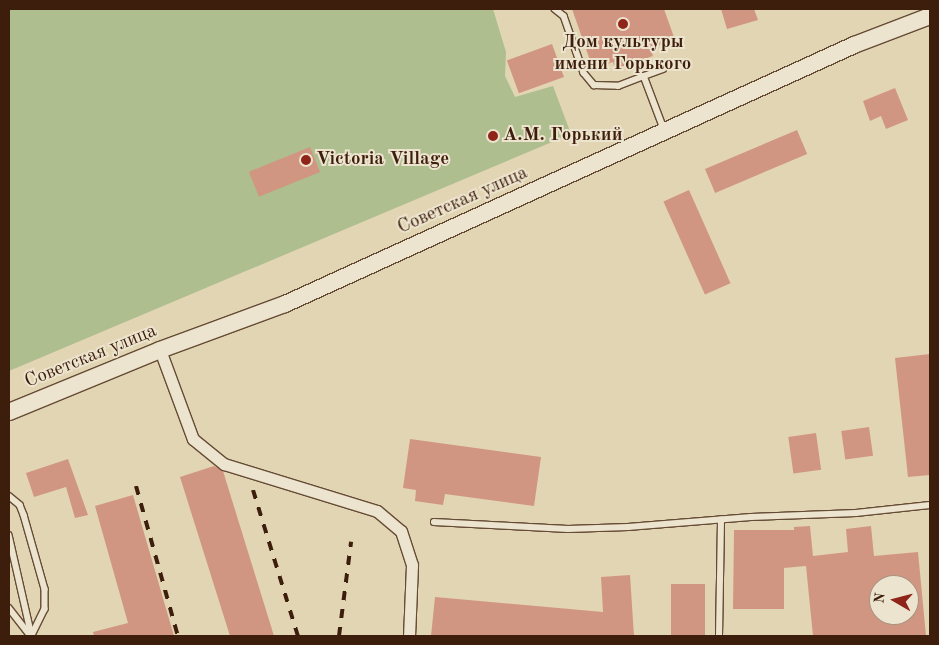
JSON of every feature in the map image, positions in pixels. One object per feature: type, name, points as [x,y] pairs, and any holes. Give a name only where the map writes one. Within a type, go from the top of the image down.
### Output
[{"type":"main road","name":"Советская улица","points":[[9,412],[160,350],[285,304],[854,45],[922,17]]},
{"type":"street","points":[[160,350],[193,439],[224,464],[377,511],[401,531],[412,565],[409,636]]},
{"type":"lane","points":[[555,9],[564,16],[584,73],[594,85],[618,86],[663,70]]},
{"type":"lane","points":[[644,76],[665,131]]},
{"type":"lane","points":[[9,496],[20,505],[24,515],[45,590],[45,609],[32,636]]},
{"type":"lane","points":[[434,522],[568,528],[856,513],[930,505]]},
{"type":"lane","points":[[720,636],[721,520]]},
{"type":"lane","points":[[9,535],[32,636]]},
{"type":"lane","points":[[9,608],[32,636]]},
{"type":"green space","points":[[9,9],[493,9],[506,52],[505,76],[515,97],[553,86],[571,134],[9,371]]},
{"type":"building","name":"Дом культуры имени Горького","points":[[572,9],[664,9],[675,40],[650,48],[653,56],[615,69],[613,62],[593,69]]},
{"type":"building","points":[[721,9],[754,9],[758,20],[727,29]]},
{"type":"building","points":[[552,44],[564,77],[519,93],[507,60]]},
{"type":"building","points":[[895,88],[908,120],[886,129],[881,116],[870,121],[863,101]]},
{"type":"building","points":[[797,130],[807,154],[715,193],[705,169]]},
{"type":"building","points":[[310,147],[320,172],[259,197],[249,172]]},
{"type":"building","points":[[689,190],[730,283],[705,295],[663,201]]},
{"type":"building","points":[[930,354],[930,475],[908,477],[895,358]]},
{"type":"building","points":[[869,427],[873,456],[845,460],[841,431]]},
{"type":"building","points":[[816,433],[821,470],[793,474],[788,437]]},
{"type":"building","points":[[410,439],[541,457],[534,506],[445,494],[443,505],[415,501],[416,490],[403,488]]},
{"type":"building","points":[[68,459],[88,515],[75,518],[66,487],[34,497],[26,473]]},
{"type":"building","points":[[214,466],[223,471],[274,636],[230,636],[180,477]]},
{"type":"building","points":[[133,495],[174,636],[94,636],[93,632],[128,623],[95,506]]},
{"type":"building","points":[[810,526],[813,556],[848,552],[846,529],[871,526],[874,556],[918,552],[926,636],[813,636],[806,566],[784,568],[784,609],[733,609],[734,530],[794,530],[794,527]]},
{"type":"building","points":[[630,575],[634,636],[431,636],[435,597],[603,612],[601,577]]},
{"type":"building","points":[[671,584],[705,584],[705,636],[671,636]]},
{"type":"railway","points":[[136,486],[178,636]]},
{"type":"railway","points":[[253,490],[298,636]]},
{"type":"railway","points":[[339,636],[351,542]]},
{"type":"place","name":"Дом культуры имени Горького","points":[[623,24]]},
{"type":"place","name":"А.М. Горький","points":[[493,136]]},
{"type":"place","name":"Victoria Village","points":[[306,160]]}]
